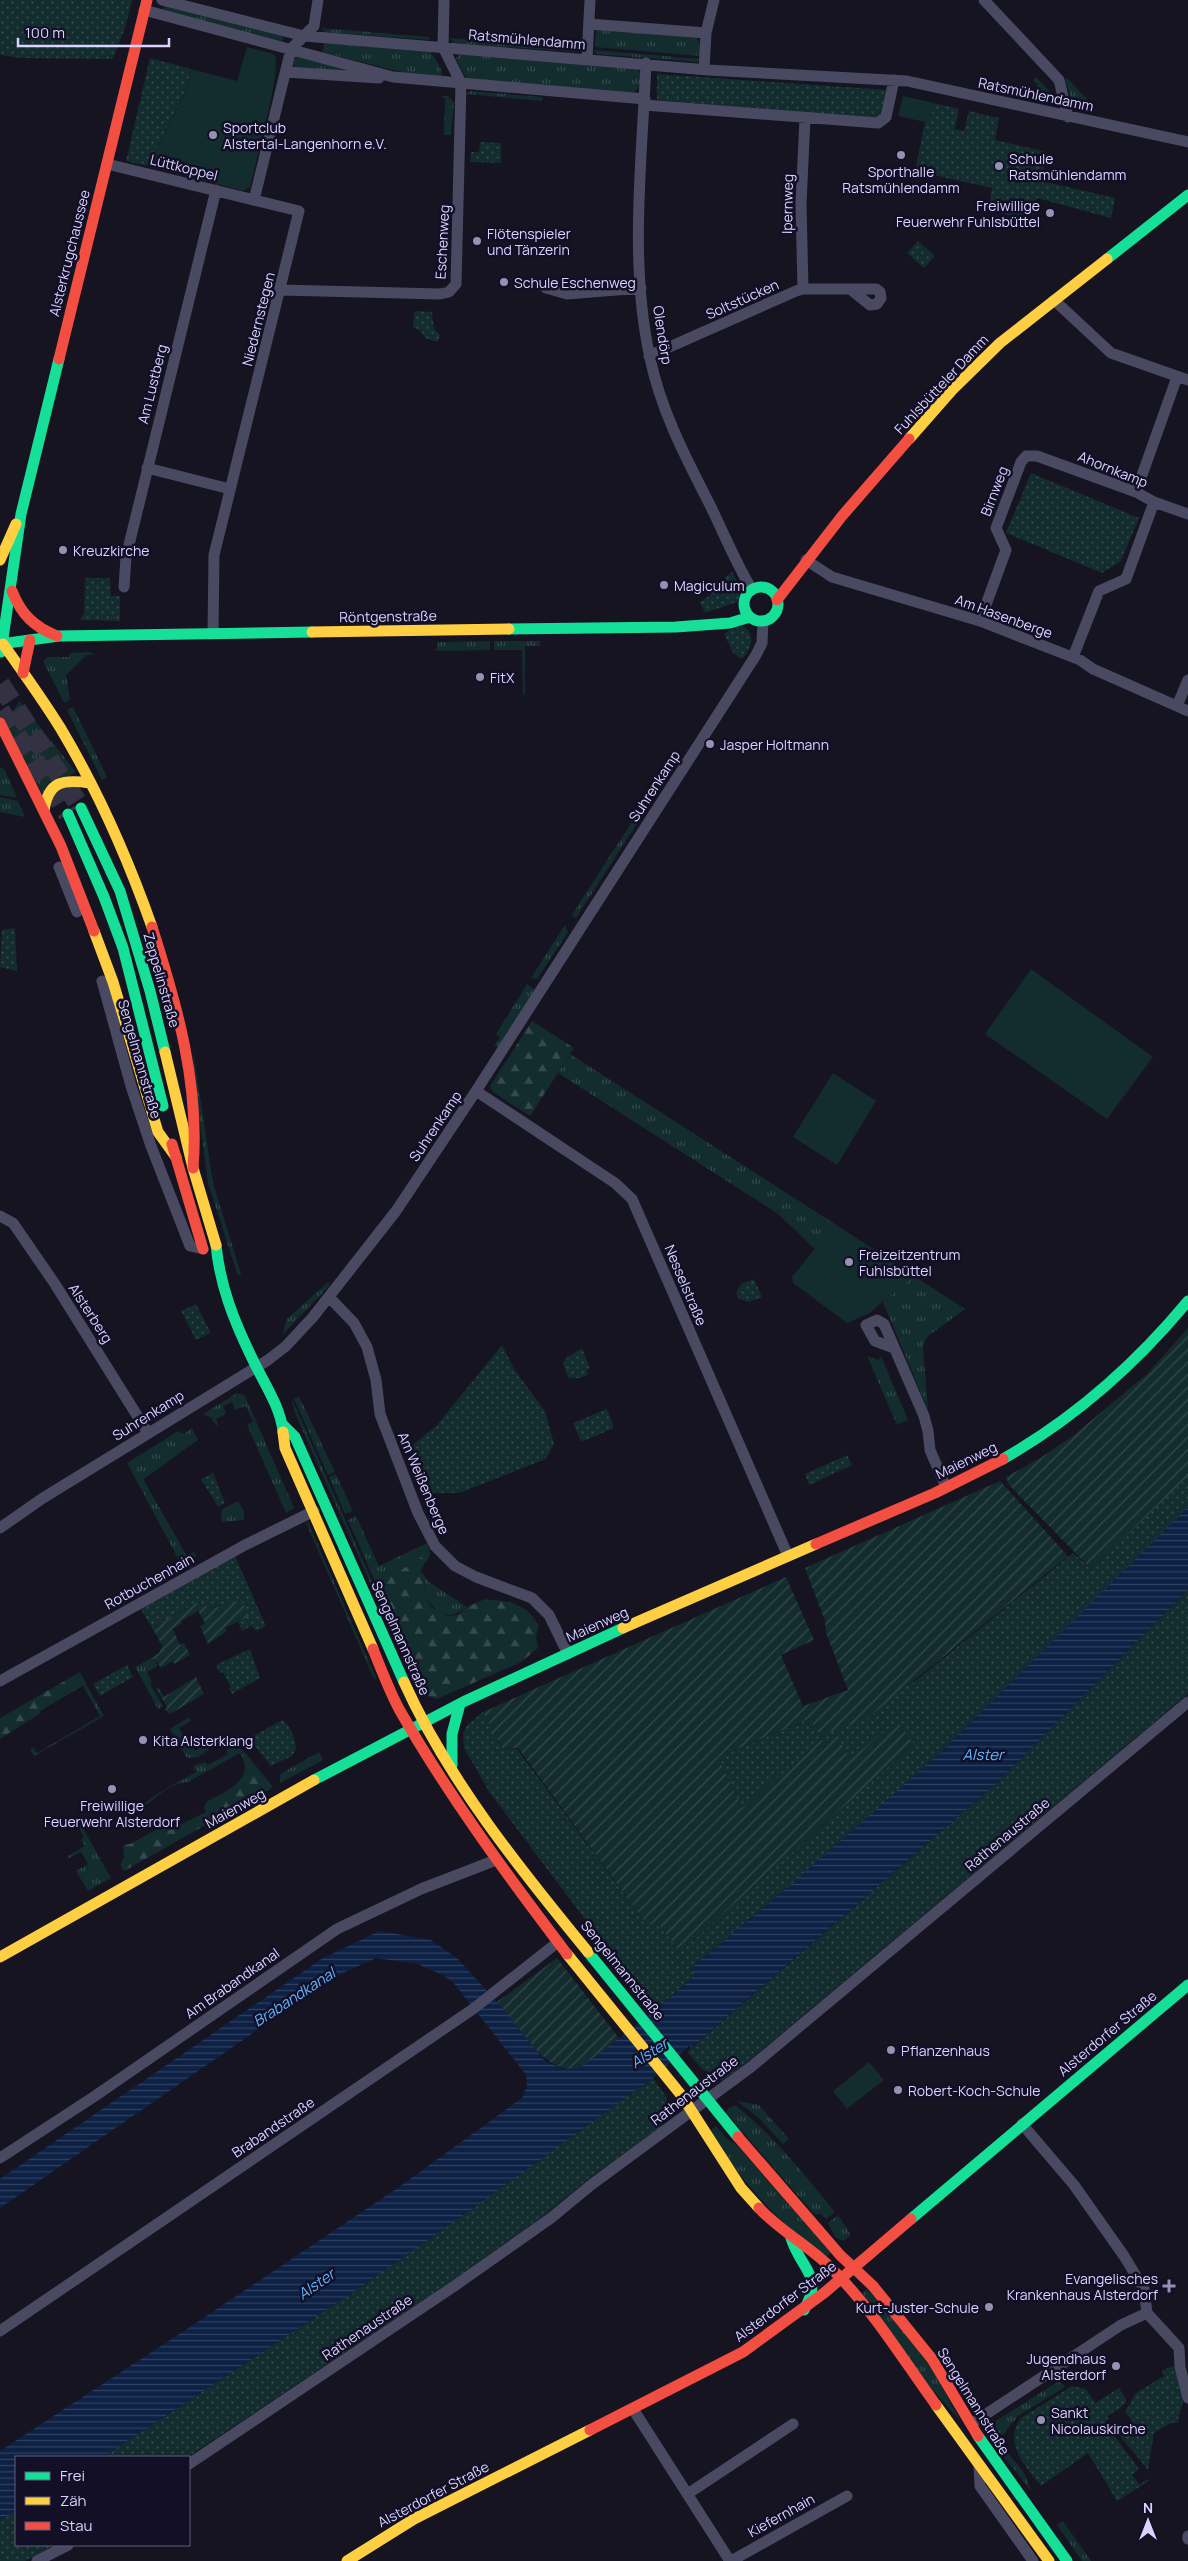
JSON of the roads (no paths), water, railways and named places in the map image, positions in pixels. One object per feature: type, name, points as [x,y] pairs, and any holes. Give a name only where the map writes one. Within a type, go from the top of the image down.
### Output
[{"type":"main road","name":"Alsterkrugchaussee","points":[[0,656],[21,514],[145,5]]},
{"type":"main road","name":"Fuhlsbütteler Damm","points":[[777,600],[806,560],[951,391],[1000,343],[1188,195]]},
{"type":"main road","name":"Alsterkrugchaussee","points":[[0,560],[21,514]]},
{"type":"main road","name":"Fuhlsbütteler Damm","points":[[768,589],[806,560]]},
{"type":"main road","points":[[718,623],[738,608],[749,594],[758,588],[768,589],[777,600],[776,612],[772,617],[763,621],[750,617],[745,608],[749,594]]},
{"type":"main road","name":"Röntgenstraße","points":[[11,589],[17,605],[27,620],[44,631],[59,636]]},
{"type":"main road","name":"Röntgenstraße","points":[[2,644],[59,636],[676,627],[730,623],[750,617]]},
{"type":"main road","points":[[23,673],[25,655],[30,640]]},
{"type":"main road","points":[[2,644],[55,720],[90,783],[132,873],[165,967],[185,1054],[196,1123],[193,1168]]},
{"type":"main road","points":[[0,723],[61,846],[113,982],[158,1132],[176,1157]]},
{"type":"main road","points":[[2,756],[20,762]]},
{"type":"main road","points":[[44,811],[48,793],[54,786],[65,781],[90,783]]},
{"type":"main road","name":"Zeppelinstraße","points":[[81,808],[120,891],[136,941],[193,1168]]},
{"type":"main road","name":"Zeppelinstraße","points":[[68,814],[105,899],[122,946],[137,995],[176,1157]]},
{"type":"main road","points":[[59,867],[61,846]]},
{"type":"main road","name":"Sengelmannstraße","points":[[176,1157],[203,1249],[217,1266],[256,1367],[282,1424],[284,1448],[314,1511],[398,1707],[440,1777],[496,1860],[691,2111],[741,2188],[769,2219],[841,2278],[856,2293],[1049,2561]]},
{"type":"main road","name":"Sengelmannstraße","points":[[193,1168],[216,1244],[217,1266]]},
{"type":"main road","name":"Maienweg","points":[[0,1957],[424,1721],[568,1654],[995,1464],[1064,1421],[1133,1362],[1188,1301]]},
{"type":"main road","name":"Sengelmannstraße","points":[[282,1424],[295,1437],[406,1688],[452,1768],[490,1825],[542,1896],[708,2099],[817,2229],[873,2286],[932,2359],[984,2446],[1067,2561]]},
{"type":"main road","points":[[452,1768],[449,1749],[450,1731],[460,1704]]},
{"type":"main road","name":"Alsterdorfer Straße","points":[[347,2561],[414,2518],[732,2359],[804,2310],[1188,1985]]},
{"type":"main road","points":[[791,2238],[799,2258],[814,2279],[812,2295],[804,2310]]},
{"type":"main road","points":[[951,2425],[971,2424]]},
{"type":"street","name":"Ratsmühlendamm","points":[[162,0],[304,36],[704,70],[919,83],[1188,142]]},
{"type":"street","points":[[254,200],[291,49],[314,26],[318,0]]},
{"type":"street","points":[[444,0],[443,47],[460,83]]},
{"type":"street","points":[[586,59],[590,0]]},
{"type":"street","points":[[704,70],[706,34],[714,0]]},
{"type":"street","points":[[984,0],[1059,80],[1068,117]]},
{"type":"street","points":[[145,5],[393,78]]},
{"type":"street","name":"Ratsmühlendamm","points":[[589,24],[706,34]]},
{"type":"street","name":"Olendörp","points":[[646,64],[640,171],[641,288],[649,356],[670,422],[749,594]]},
{"type":"street","points":[[286,72],[356,78],[393,78],[460,83],[805,118],[882,122],[886,117],[894,80]]},
{"type":"street","name":"Eschenweg","points":[[281,290],[440,294],[454,288],[458,274],[460,83]]},
{"type":"street","name":"Ipernweg","points":[[803,289],[801,204],[805,118]]},
{"type":"street","name":"Ratsmühlendamm","points":[[1172,139],[1188,148]]},
{"type":"street","name":"Lüttkoppel","points":[[107,164],[254,200]]},
{"type":"street","name":"Am Lustberg","points":[[124,587],[126,557],[146,468],[216,190]]},
{"type":"street","name":"Niedernstegen","points":[[213,633],[214,555],[300,211],[254,200]]},
{"type":"street","points":[[546,288],[568,294],[641,288]]},
{"type":"street","name":"Soltstücken","points":[[649,356],[803,289],[850,289]]},
{"type":"street","points":[[1054,300],[1111,353],[1183,379],[1136,492]]},
{"type":"street","name":"Ahornkamp","points":[[1026,456],[1037,456],[1136,492],[1154,502],[1188,514]]},
{"type":"street","name":"Birnweg","points":[[980,621],[1006,550],[996,528],[1021,462],[1026,456]]},
{"type":"street","points":[[146,468],[230,489]]},
{"type":"street","points":[[1073,657],[1099,591],[1126,579],[1154,502]]},
{"type":"street","name":"Am Hasenberge","points":[[806,560],[832,577],[980,621],[1073,657],[1093,669],[1183,709]]},
{"type":"street","name":"Suhrenkamp","points":[[0,1528],[24,1510],[256,1367],[286,1346],[329,1297],[396,1211],[476,1091],[756,655],[762,643],[763,621]]},
{"type":"street","points":[[1183,709],[1188,680]]},
{"type":"street","name":"Sengelmannstraße","points":[[59,867],[104,985],[131,1086],[151,1146],[190,1246],[203,1249]]},
{"type":"street","name":"Nesselstraße","points":[[476,1091],[615,1183],[632,1199],[788,1556]]},
{"type":"street","name":"Alsterberg","points":[[0,1216],[13,1223],[55,1284],[148,1433]]},
{"type":"street","name":"Am Weißenberge","points":[[329,1297],[354,1323],[367,1347],[376,1380],[380,1414],[418,1513],[435,1546],[455,1566],[469,1574],[532,1598],[549,1615],[568,1654]]},
{"type":"street","points":[[894,1348],[924,1416],[930,1450],[946,1487]]},
{"type":"street","name":"Rotbuchenhain","points":[[0,1681],[232,1552],[314,1511]]},
{"type":"street","name":"Rathenaustraße","points":[[190,2463],[444,2293],[551,2218],[591,2185],[708,2099],[796,2031],[1188,1702]]},
{"type":"street","name":"Am Brabandkanal","points":[[0,2158],[95,2096],[337,1929],[421,1888],[496,1860]]},
{"type":"street","name":"Brabandstraße","points":[[0,2331],[473,2009],[558,1942]]},
{"type":"street","points":[[1022,2124],[1084,2199],[1124,2256],[1144,2289],[1147,2312],[1184,2351],[1180,2367],[1188,2398]]},
{"type":"street","points":[[971,2424],[1121,2325],[1147,2312]]},
{"type":"street","name":"Kiefernhain","points":[[633,2409],[689,2493],[731,2561],[846,2496]]},
{"type":"street","points":[[689,2493],[793,2424]]},
{"type":"street","points":[[979,2463],[980,2486],[1033,2561]]},
{"type":"street","points":[[37,2561],[66,2546]]},
{"type":"water","points":[[1188,1507],[1188,1590],[998,1782],[691,2048],[689,2046],[653,2078],[352,2293],[105,2456],[15,2456],[15,2512],[0,2521],[0,2451],[399,2187],[522,2098],[527,2086],[526,2075],[453,1982],[418,1964],[376,1958],[334,1977],[0,2208],[0,2179],[323,1958],[380,1931],[431,1940],[457,1958],[497,2002],[545,2061],[563,2069],[579,2068],[655,2011],[695,1975],[691,1968],[787,1888],[942,1751]]},
{"type":"tunnel","points":[[0,684],[81,808]]},
{"type":"tunnel","points":[[0,711],[68,814]]},
{"type":"place","name":"Sportclub Alstertal-Langenhorn e.V.","points":[[213,135]]},
{"type":"place","name":"Sporthalle Ratsmühlendamm","points":[[901,155]]},
{"type":"place","name":"Schule Ratsmühlendamm","points":[[999,166]]},
{"type":"place","name":"Freiwillige Feuerwehr Fuhlsbüttel","points":[[1050,213]]},
{"type":"place","name":"Flötenspieler und Tänzerin","points":[[477,241]]},
{"type":"place","name":"Schule Eschenweg","points":[[504,282]]},
{"type":"place","name":"Kreuzkirche","points":[[63,550]]},
{"type":"place","name":"Magiculum","points":[[664,585]]},
{"type":"place","name":"FitX","points":[[480,677]]},
{"type":"place","name":"Jasper Holtmann","points":[[710,744]]},
{"type":"place","name":"Freizeitzentrum Fuhlsbüttel","points":[[849,1262]]},
{"type":"place","name":"Kita Alsterklang","points":[[143,1740]]},
{"type":"place","name":"Freiwillige Feuerwehr Alsterdorf","points":[[112,1789]]},
{"type":"place","name":"Pflanzenhaus","points":[[891,2050]]},
{"type":"place","name":"Robert-Koch-Schule","points":[[898,2090]]},
{"type":"place","name":"Evangelisches Krankenhaus Alsterdorf","points":[[1169,2286]]},
{"type":"place","name":"Kurt-Juster-Schule","points":[[989,2307]]},
{"type":"place","name":"Jugendhaus Alsterdorf","points":[[1116,2366]]},
{"type":"place","name":"Sankt Nicolauskirche","points":[[1041,2420]]},
{"type":"water label","name":"Alster","points":[[983,1754]]},
{"type":"water label","name":"Brabandkanal","points":[[294,1997]]},
{"type":"water label","name":"Alster","points":[[649,2053]]},
{"type":"water label","name":"Alster","points":[[316,2284]]}]
